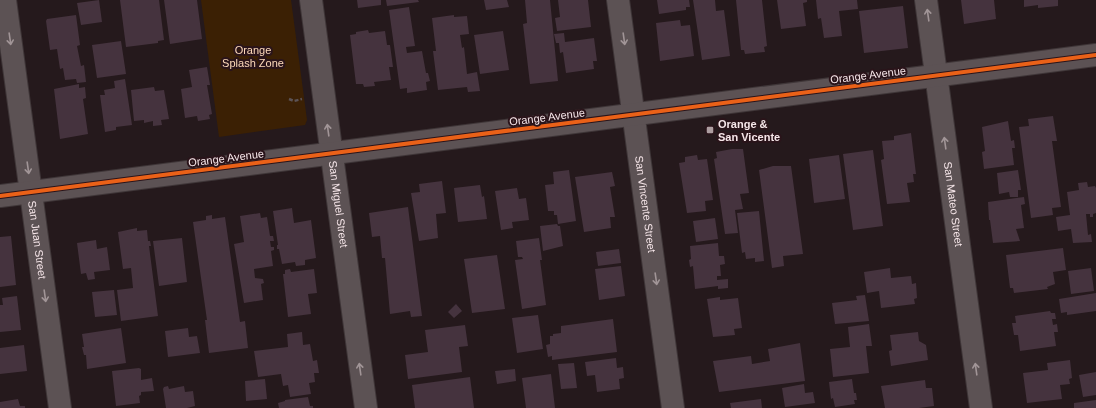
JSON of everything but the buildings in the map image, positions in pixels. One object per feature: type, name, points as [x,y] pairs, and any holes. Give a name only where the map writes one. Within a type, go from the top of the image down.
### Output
[{"type":"street","name":"San Juan Street","points":[[5,0],[60,408]]},
{"type":"street","name":"San Miguel Street","points":[[311,0],[366,408]]},
{"type":"street","name":"San Vincente Street","points":[[618,0],[673,408]]},
{"type":"street","name":"San Mateo Street","points":[[926,0],[981,408]]},
{"type":"street","name":"Orange Avenue","points":[[0,196],[1096,55]]},
{"type":"green space","name":"Orange Splash Zone","points":[[201,0],[291,0],[307,120],[305,125],[219,137]]},
{"type":"cycle path","points":[[0,196],[1096,55]]},
{"type":"place","name":"Orange & San Vicente","points":[[710,130]]}]
